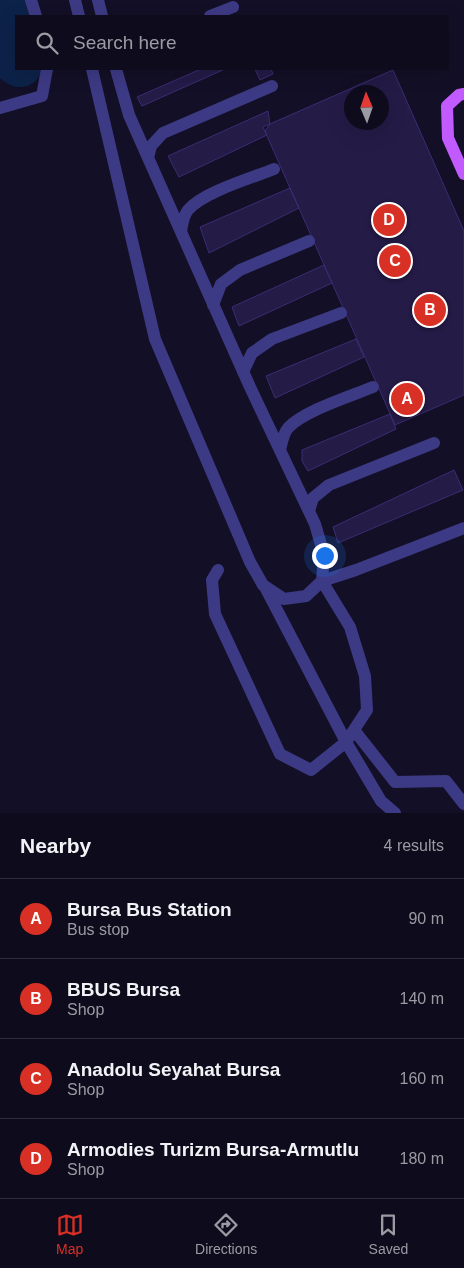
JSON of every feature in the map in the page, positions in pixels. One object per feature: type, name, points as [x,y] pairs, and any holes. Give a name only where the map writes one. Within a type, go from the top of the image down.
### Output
[{"type":"main road","points":[[464,94],[459,95],[447,106],[448,138],[464,174]]},
{"type":"street","points":[[31,0],[36,15]]},
{"type":"street","points":[[75,0],[79,15]]},
{"type":"street","points":[[98,0],[102,15]]},
{"type":"street","points":[[213,15],[233,7]]},
{"type":"street","points":[[0,108],[42,96],[47,70]]},
{"type":"street","points":[[92,70],[155,339],[250,562],[264,585],[346,742],[381,801],[395,813]]},
{"type":"street","points":[[118,71],[128,115],[243,372],[316,524],[324,555],[322,580],[350,627],[365,676],[367,710],[346,742],[311,770],[280,754],[215,614],[212,580],[218,570]]},
{"type":"street","points":[[148,158],[151,146],[163,133],[272,86]]},
{"type":"street","points":[[181,232],[182,221],[188,210],[207,196],[274,169]]},
{"type":"street","points":[[213,304],[221,284],[240,270],[309,241]]},
{"type":"street","points":[[243,372],[252,353],[272,339],[341,313]]},
{"type":"street","points":[[280,450],[288,428],[307,414],[373,387]]},
{"type":"street","points":[[309,510],[313,498],[329,485],[434,443]]},
{"type":"street","points":[[264,585],[284,600],[306,596],[322,580],[356,570],[464,528]]},
{"type":"street","points":[[354,730],[394,782],[446,782],[464,804]]},
{"type":"water","points":[[0,0],[27,0],[32,15],[15,15],[15,70],[43,70],[35,81],[24,87],[12,86],[0,78]]},
{"type":"building","points":[[199,70],[223,70],[142,106],[137,97]]},
{"type":"building","points":[[255,70],[271,70],[273,74],[260,80]]},
{"type":"building","points":[[393,70],[464,231],[464,395],[395,425],[263,127],[344,91],[344,130],[389,130],[389,85],[359,85]]},
{"type":"building","points":[[268,111],[270,124],[265,131],[267,135],[179,177],[168,156]]},
{"type":"building","points":[[290,188],[299,208],[209,253],[200,227]]},
{"type":"building","points":[[324,265],[332,283],[239,326],[232,307]]},
{"type":"building","points":[[356,339],[364,357],[275,398],[266,376]]},
{"type":"building","points":[[390,414],[396,429],[308,471],[302,461],[302,450]]},
{"type":"building","points":[[454,470],[463,490],[338,543],[333,527]]},
{"type":"place","name":"Armodies Turizm Bursa-Armutlu","points":[[389,220]]},
{"type":"place","name":"Anadolu Seyahat Bursa","points":[[395,261]]},
{"type":"place","name":"BBUS Bursa","points":[[430,310]]},
{"type":"place","name":"Bursa Bus Station","points":[[407,399]]}]
